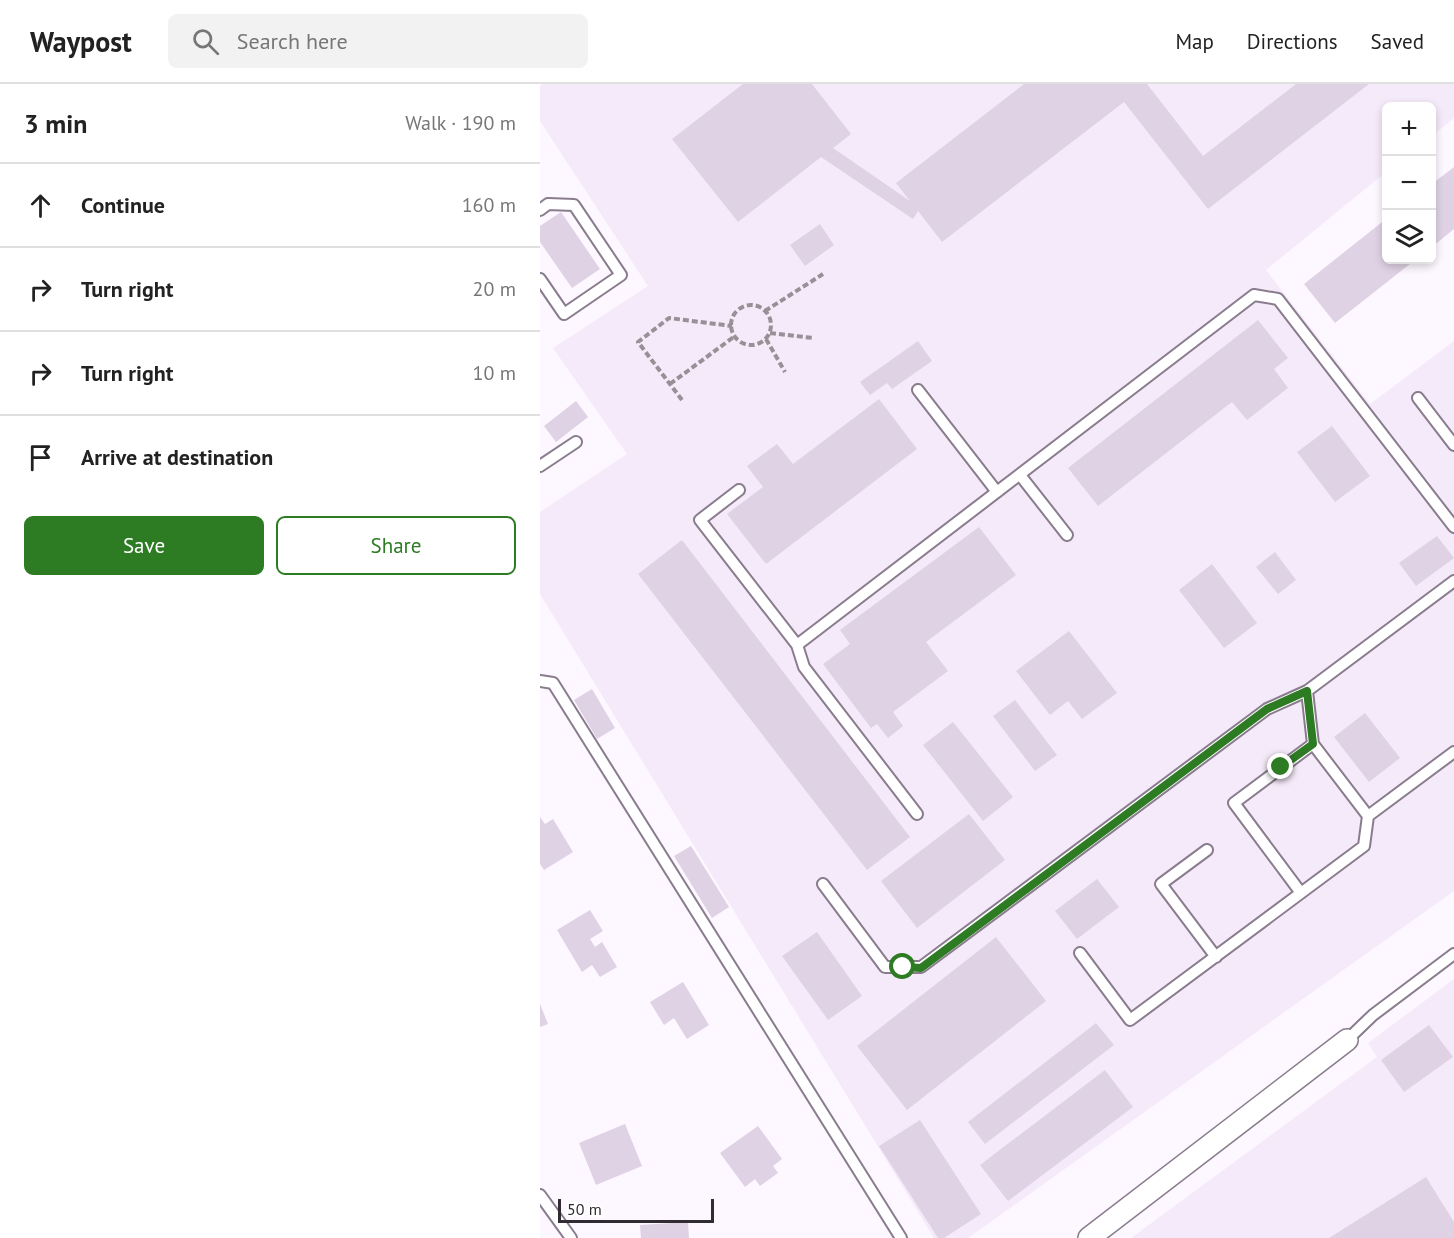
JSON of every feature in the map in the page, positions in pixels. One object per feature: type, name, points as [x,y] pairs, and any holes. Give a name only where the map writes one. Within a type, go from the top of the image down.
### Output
[{"type":"street","points":[[1089,1238],[1347,1040]]},
{"type":"lane","points":[[540,210],[548,204],[573,205],[621,275],[564,314],[540,279]]},
{"type":"lane","points":[[797,645],[1254,295],[1278,298],[1454,526]]},
{"type":"lane","points":[[918,390],[997,492]]},
{"type":"lane","points":[[1418,398],[1454,445]]},
{"type":"lane","points":[[540,466],[576,442]]},
{"type":"lane","points":[[1020,475],[1067,535]]},
{"type":"lane","points":[[739,490],[700,519],[797,645],[804,667],[917,814]]},
{"type":"lane","points":[[823,884],[885,967],[921,968],[1267,709],[1307,691],[1454,581]]},
{"type":"lane","points":[[540,681],[553,683],[900,1238]]},
{"type":"lane","points":[[1080,953],[1130,1020],[1364,846],[1368,816],[1313,744],[1307,691]]},
{"type":"lane","points":[[1301,893],[1233,803],[1313,744]]},
{"type":"lane","points":[[1368,816],[1454,752]]},
{"type":"lane","points":[[1207,850],[1161,884],[1216,957]]},
{"type":"lane","points":[[1347,1040],[1373,1016],[1454,954]]},
{"type":"lane","points":[[540,1195],[571,1238]]},
{"type":"path","points":[[765,311],[823,274]]},
{"type":"path","points":[[751,305],[765,311],[770,317],[770,333],[759,343],[744,344],[735,336],[732,326],[737,311],[751,305]]},
{"type":"path","points":[[682,400],[638,342],[669,318],[732,326]]},
{"type":"path","points":[[770,333],[813,338]]},
{"type":"path","points":[[670,384],[735,336]]},
{"type":"path","points":[[766,339],[785,372]]},
{"type":"shaded area","points":[[543,84],[1454,84],[1454,118],[1436,133],[1436,102],[1382,102],[1382,175],[1266,270],[1370,404],[1454,341],[1454,891],[968,1238],[934,1238],[540,594],[540,512],[627,454],[553,348],[648,286],[540,121],[540,86]]},
{"type":"shaded area","points":[[1454,979],[1454,1238],[1131,1238],[1377,1057],[1368,1043]]},
{"type":"building","points":[[743,84],[812,84],[851,134],[833,148],[910,201],[896,183],[1024,84],[1147,84],[1203,156],[1296,84],[1369,84],[1208,209],[1124,102],[942,242],[918,211],[913,219],[821,157],[738,222],[672,139]]},
{"type":"building","points":[[1454,167],[1454,229],[1436,244],[1436,210],[1436,181]]},
{"type":"building","points":[[561,212],[600,269],[572,288],[540,242],[540,226]]},
{"type":"building","points":[[1382,222],[1382,264],[1410,264],[1335,323],[1304,284]]},
{"type":"building","points":[[820,224],[834,245],[805,266],[790,245]]},
{"type":"building","points":[[1258,320],[1288,358],[1274,369],[1288,388],[1247,420],[1232,402],[1098,506],[1068,468]]},
{"type":"building","points":[[918,341],[932,361],[892,389],[887,383],[870,395],[860,382]]},
{"type":"building","points":[[879,399],[917,449],[766,564],[727,514],[763,487],[747,466],[777,444],[793,464]]},
{"type":"building","points":[[576,401],[588,417],[556,442],[544,426]]},
{"type":"building","points":[[1332,426],[1370,476],[1335,502],[1297,452]]},
{"type":"building","points":[[979,527],[1016,575],[926,642],[948,671],[893,712],[903,726],[888,738],[877,724],[871,728],[823,664],[850,644],[840,630]]},
{"type":"building","points":[[1437,536],[1454,558],[1416,586],[1399,563]]},
{"type":"building","points":[[682,540],[910,837],[867,870],[638,574]]},
{"type":"building","points":[[1275,552],[1296,580],[1278,594],[1256,567]]},
{"type":"building","points":[[1212,564],[1257,623],[1224,648],[1179,590]]},
{"type":"building","points":[[1069,631],[1117,693],[1082,719],[1068,701],[1050,715],[1016,671]]},
{"type":"building","points":[[592,689],[615,728],[597,739],[574,700]]},
{"type":"building","points":[[1015,700],[1057,755],[1035,771],[993,716]]},
{"type":"building","points":[[1365,713],[1400,758],[1369,782],[1334,737]]},
{"type":"building","points":[[953,722],[1013,797],[983,821],[923,745]]},
{"type":"building","points":[[969,814],[1005,860],[917,928],[881,881]]},
{"type":"building","points":[[540,817],[545,824],[553,819],[573,852],[544,870],[540,864]]},
{"type":"building","points":[[691,846],[729,907],[712,918],[674,856]]},
{"type":"building","points":[[1097,879],[1119,907],[1077,939],[1055,911]]},
{"type":"building","points":[[590,910],[603,931],[590,939],[595,947],[602,942],[617,967],[600,977],[592,965],[582,972],[557,930]]},
{"type":"building","points":[[817,932],[862,996],[828,1020],[782,956]]},
{"type":"building","points":[[996,937],[1046,1001],[907,1110],[857,1046]]},
{"type":"building","points":[[683,982],[709,1025],[687,1039],[674,1018],[664,1025],[650,1002]]},
{"type":"building","points":[[540,1004],[548,1024],[540,1027]]},
{"type":"building","points":[[1096,1023],[1114,1045],[985,1144],[968,1122]]},
{"type":"building","points":[[1429,1025],[1453,1057],[1404,1092],[1381,1060]]},
{"type":"building","points":[[1105,1070],[1133,1107],[1008,1201],[980,1165]]},
{"type":"building","points":[[920,1120],[981,1214],[944,1238],[938,1238],[879,1146]]},
{"type":"building","points":[[625,1124],[642,1166],[596,1185],[579,1143]]},
{"type":"building","points":[[758,1126],[782,1159],[773,1166],[778,1173],[760,1186],[755,1179],[745,1187],[720,1153]]},
{"type":"building","points":[[1426,1177],[1454,1222],[1454,1238],[1329,1238]]},
{"type":"building","points":[[688,1222],[689,1238],[641,1238],[640,1225]]},
{"type":"route","points":[[903,967],[921,968],[1267,709],[1307,691],[1313,744],[1281,767]]}]
